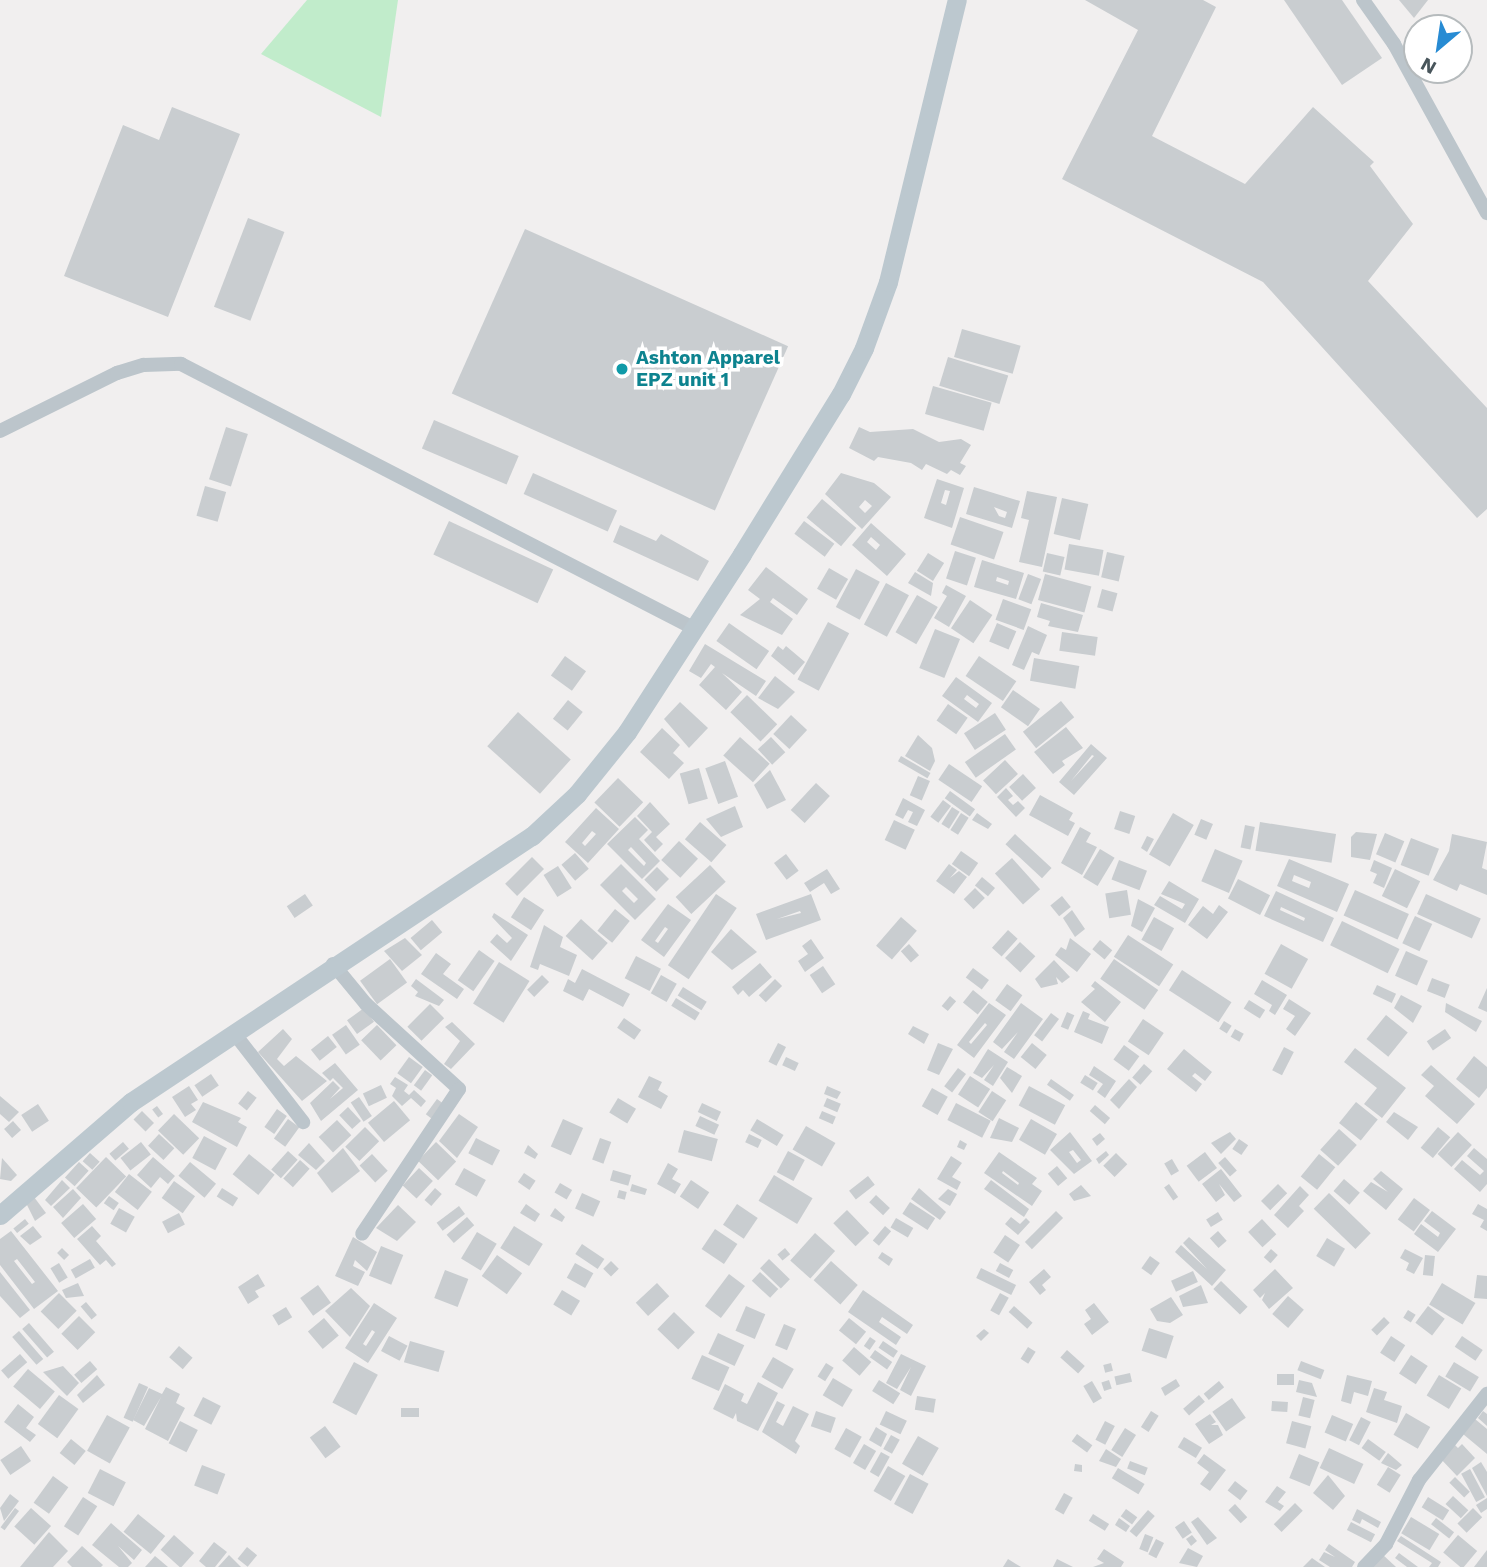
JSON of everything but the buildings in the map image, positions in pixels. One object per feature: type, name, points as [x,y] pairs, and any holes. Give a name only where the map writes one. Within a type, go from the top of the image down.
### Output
[{"type":"main road","points":[[0,1214],[131,1102],[333,964],[532,836],[576,793],[627,732],[695,629],[841,394],[864,348],[888,282],[957,0]]},
{"type":"street","points":[[1363,0],[1394,44],[1487,213]]},
{"type":"street","points":[[0,430],[117,373],[144,365],[181,364],[695,629]]},
{"type":"street","points":[[333,964],[366,1004],[459,1089],[362,1234]]},
{"type":"street","points":[[234,1033],[303,1122]]},
{"type":"street","points":[[1364,1567],[1386,1544],[1419,1480],[1487,1394]]},
{"type":"green space","points":[[307,0],[398,0],[381,117],[261,54]]},
{"type":"place","name":"Ashton Apparel EPZ unit 1","points":[[622,369]]}]
